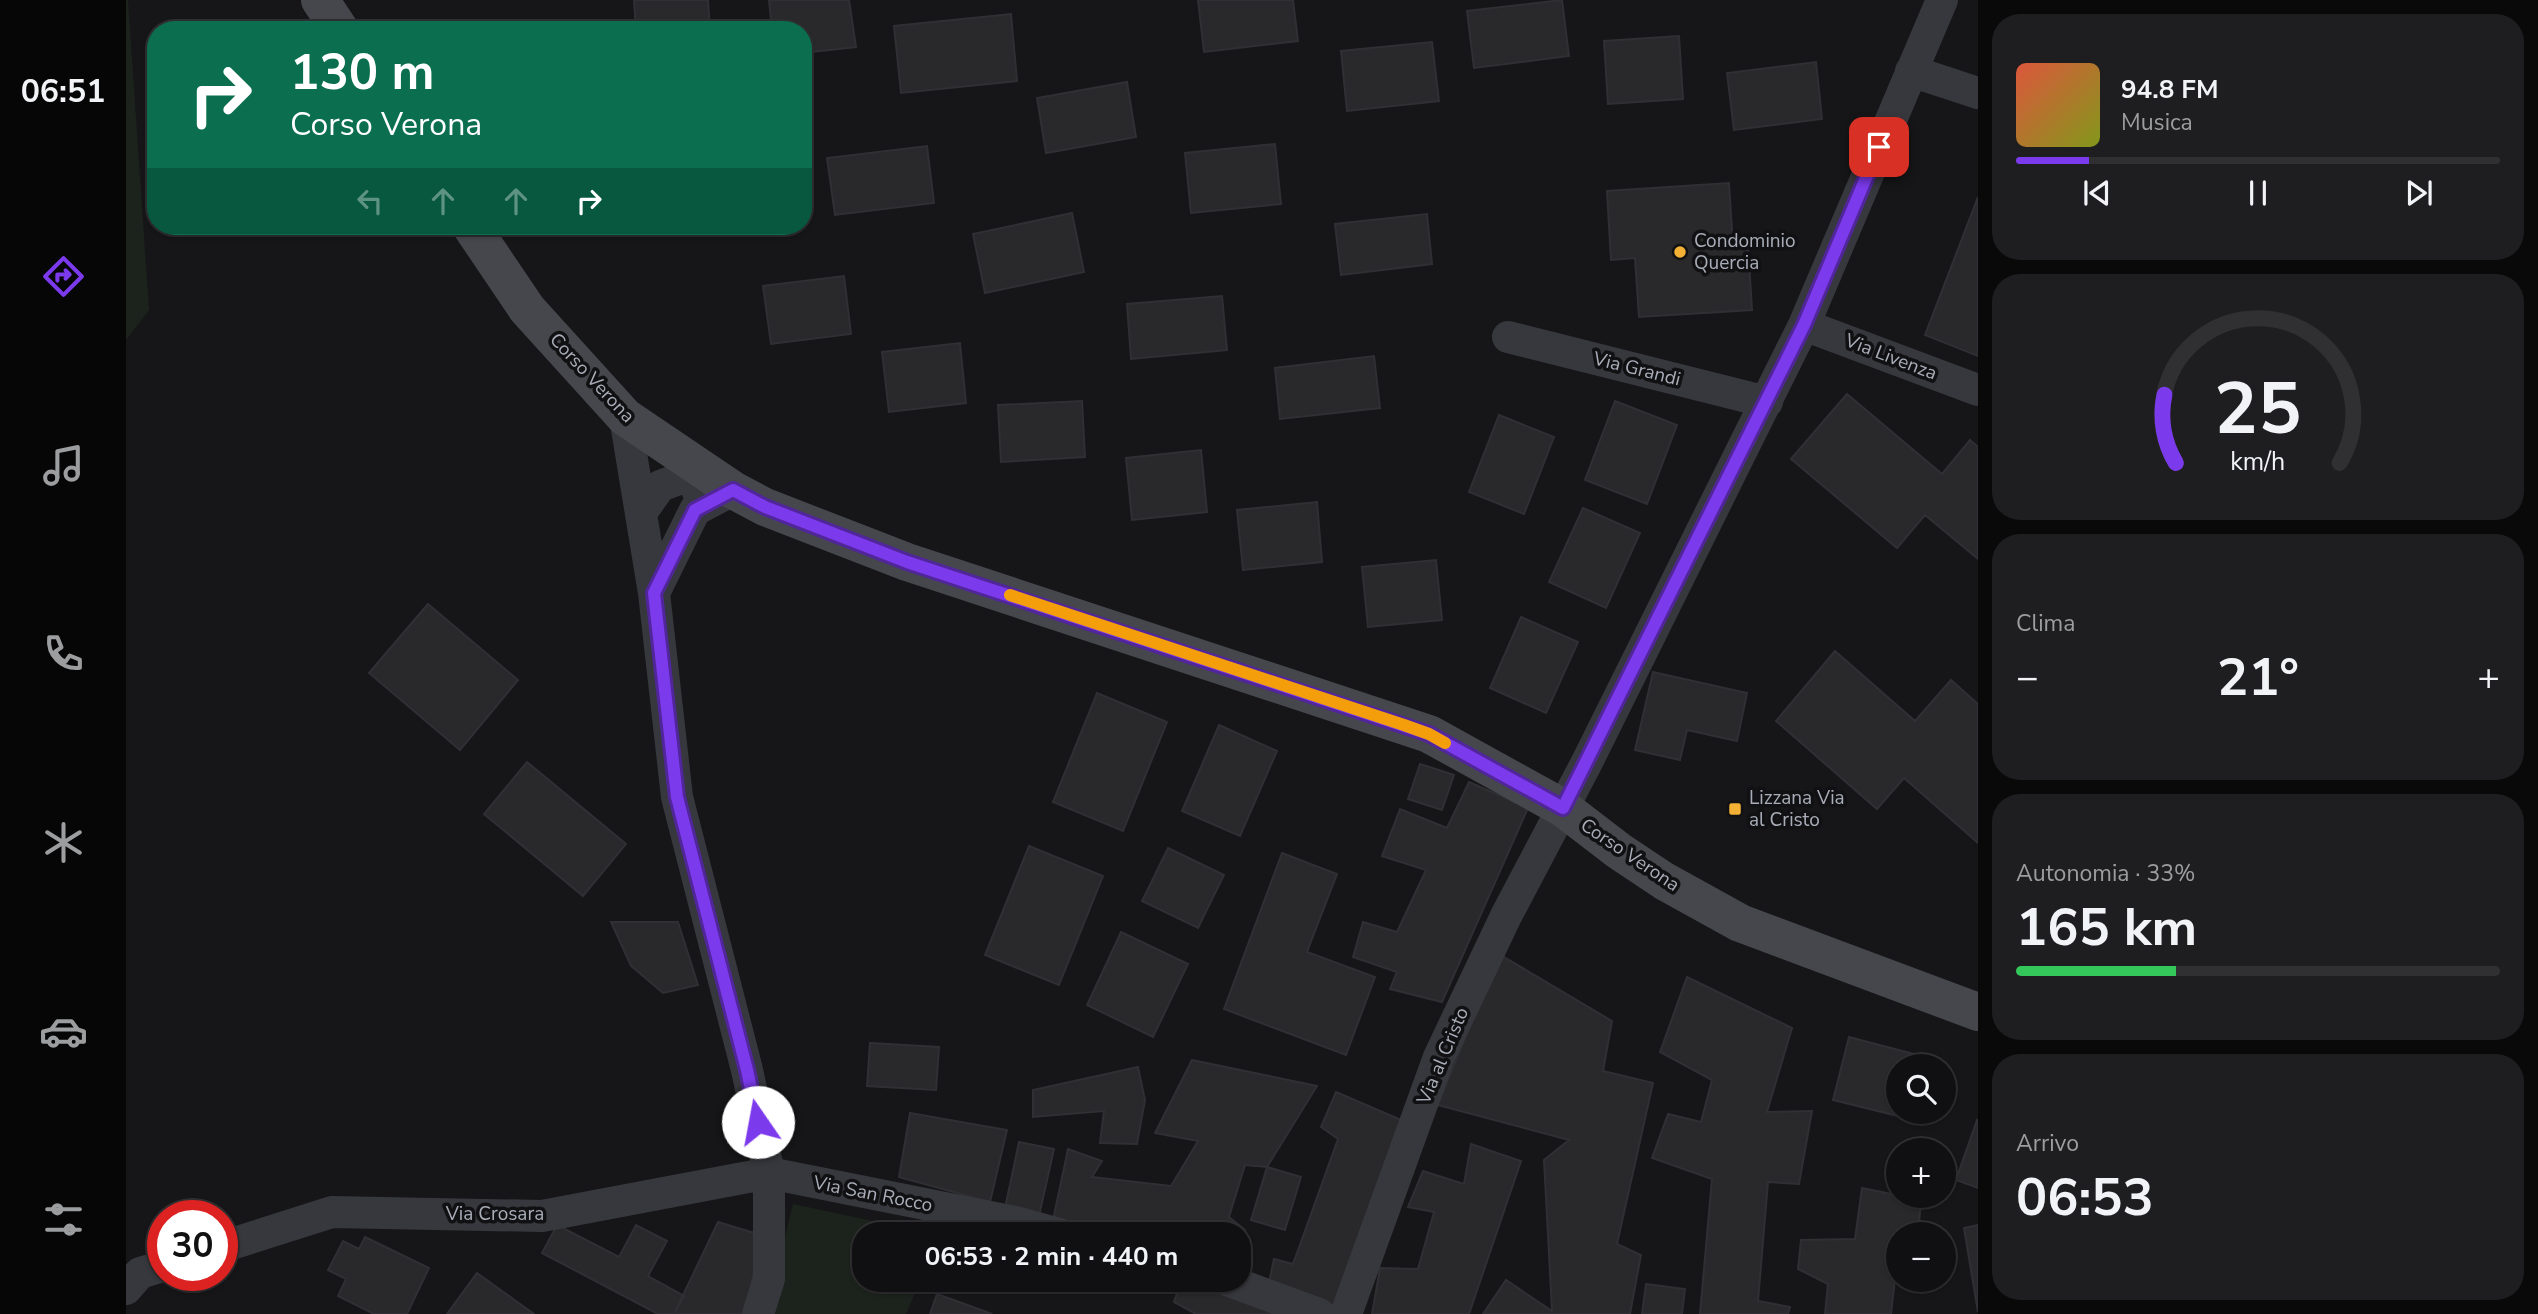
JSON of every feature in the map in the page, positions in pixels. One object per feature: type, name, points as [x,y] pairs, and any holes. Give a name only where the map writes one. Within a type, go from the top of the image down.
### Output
[{"type":"main road","points":[[320,0],[334,21]]},
{"type":"main road","name":"Corso Verona","points":[[477,235],[527,309],[625,417],[701,471],[765,507],[907,562],[1429,734],[1563,808],[1664,881],[1740,923],[1978,1012]]},
{"type":"street","name":"Via al Cristo","points":[[1346,1314],[1439,1057],[1506,916],[1563,808],[1804,325],[1940,1]]},
{"type":"street","points":[[1911,71],[1978,93]]},
{"type":"street","name":"Via Livenza","points":[[1804,325],[1978,390]]},
{"type":"street","name":"Via Grandi","points":[[1508,337],[1767,402]]},
{"type":"street","points":[[625,417],[654,593],[677,797],[747,1070],[769,1173],[769,1279],[758,1314]]},
{"type":"street","points":[[641,513],[660,486],[701,471],[695,510],[654,593]]},
{"type":"street","points":[[695,510],[733,490]]},
{"type":"street","name":"Via San Rocco","points":[[769,1173],[1015,1222]]},
{"type":"street","name":"Via Crosara","points":[[238,1242],[332,1212],[542,1216],[769,1173]]},
{"type":"street","points":[[126,1289],[140,1273],[147,1271]]},
{"type":"street","points":[[1251,1289],[1319,1314]]},
{"type":"shaded area","points":[[126,0],[149,310],[126,340]]},
{"type":"shaded area","points":[[793,1204],[878,1222],[852,1222],[852,1292],[915,1292],[906,1314],[766,1314]]},
{"type":"building","points":[[634,0],[708,0],[709,21],[635,21]]},
{"type":"building","points":[[769,0],[849,0],[856,47],[812,52],[812,21],[771,21]]},
{"type":"building","points":[[1198,0],[1293,0],[1298,41],[1204,52]]},
{"type":"building","points":[[1562,0],[1569,56],[1474,68],[1467,11]]},
{"type":"building","points":[[1011,14],[1017,81],[901,93],[894,26]]},
{"type":"building","points":[[1679,36],[1683,99],[1608,104],[1604,41]]},
{"type":"building","points":[[1432,42],[1439,101],[1347,111],[1341,51]]},
{"type":"building","points":[[1816,62],[1822,119],[1734,130],[1727,73]]},
{"type":"building","points":[[1127,82],[1136,137],[1046,153],[1037,98]]},
{"type":"building","points":[[1275,144],[1281,204],[1191,213],[1185,153]]},
{"type":"building","points":[[927,146],[934,203],[835,215],[827,158]]},
{"type":"building","name":"Condominio Quercia","points":[[1729,183],[1733,246],[1748,245],[1752,310],[1639,317],[1635,258],[1611,260],[1607,191]]},
{"type":"building","points":[[1978,197],[1978,356],[1925,335]]},
{"type":"building","points":[[1072,213],[1084,272],[985,293],[973,234]]},
{"type":"building","points":[[1427,214],[1432,264],[1341,275],[1335,224]]},
{"type":"building","points":[[844,276],[851,334],[771,344],[763,286]]},
{"type":"building","points":[[1222,296],[1227,350],[1131,359],[1127,304]]},
{"type":"building","points":[[960,343],[966,403],[889,412],[882,352]]},
{"type":"building","points":[[1374,356],[1380,408],[1280,419],[1275,368]]},
{"type":"building","points":[[1847,394],[1942,474],[1970,440],[1978,447],[1978,559],[1925,515],[1897,548],[1791,459]]},
{"type":"building","points":[[1082,401],[1085,457],[1001,462],[998,405]]},
{"type":"building","points":[[1615,401],[1677,425],[1647,504],[1585,480]]},
{"type":"building","points":[[1499,415],[1554,437],[1524,514],[1469,492]]},
{"type":"building","points":[[1201,450],[1207,512],[1132,520],[1126,458]]},
{"type":"building","points":[[1317,502],[1322,562],[1243,570],[1237,510]]},
{"type":"building","points":[[1583,508],[1640,533],[1606,608],[1549,582]]},
{"type":"building","points":[[1436,560],[1442,620],[1368,627],[1362,567]]},
{"type":"building","points":[[428,604],[518,680],[460,750],[369,673]]},
{"type":"building","points":[[1521,617],[1578,642],[1546,713],[1490,688]]},
{"type":"building","points":[[1835,651],[1915,721],[1951,680],[1978,704],[1978,843],[1904,778],[1877,809],[1776,721]]},
{"type":"building","points":[[1653,672],[1747,693],[1737,741],[1687,730],[1680,760],[1635,750]]},
{"type":"building","points":[[1097,693],[1167,722],[1123,831],[1053,802]]},
{"type":"building","points":[[1219,725],[1277,751],[1240,836],[1182,811]]},
{"type":"building","points":[[527,762],[626,844],[583,896],[484,814]]},
{"type":"building","points":[[1420,764],[1454,775],[1442,810],[1408,799]]},
{"type":"building","points":[[1469,782],[1528,808],[1442,1002],[1390,989],[1397,972],[1353,957],[1363,922],[1397,932],[1426,870],[1382,856],[1400,809],[1447,828]]},
{"type":"building","points":[[1029,846],[1103,876],[1059,985],[985,955]]},
{"type":"building","points":[[1168,848],[1224,875],[1198,928],[1142,901]]},
{"type":"building","points":[[1282,853],[1337,874],[1307,952],[1375,977],[1346,1055],[1224,1009]]},
{"type":"building","points":[[611,922],[678,922],[698,985],[663,993],[631,966]]},
{"type":"building","points":[[1121,932],[1188,964],[1153,1037],[1087,1005]]},
{"type":"building","points":[[1499,954],[1612,1021],[1603,1071],[1653,1083],[1617,1244],[1641,1255],[1630,1314],[1483,1314],[1506,1280],[1552,1311],[1544,1160],[1569,1140],[1438,1105]]},
{"type":"building","points":[[1687,977],[1792,1028],[1767,1112],[1812,1111],[1799,1184],[1768,1182],[1758,1301],[1790,1307],[1788,1314],[1700,1314],[1712,1179],[1652,1158],[1668,1114],[1701,1122],[1712,1080],[1660,1052]]},
{"type":"building","points":[[1849,1037],[1914,1054],[1886,1054],[1886,1113],[1833,1100]]},
{"type":"building","points":[[870,1043],[939,1047],[936,1090],[867,1086]]},
{"type":"building","points":[[1192,1060],[1317,1086],[1267,1167],[1245,1165],[1229,1217],[1235,1222],[1053,1220],[1068,1149],[1102,1161],[1092,1177],[1171,1186],[1198,1141],[1155,1133]]},
{"type":"building","points":[[1138,1067],[1145,1100],[1137,1144],[1100,1143],[1104,1111],[1033,1117],[1033,1090]]},
{"type":"building","points":[[1336,1092],[1406,1122],[1338,1313],[1268,1287],[1274,1259],[1293,1264],[1338,1139],[1321,1127]]},
{"type":"building","points":[[910,1113],[1007,1130],[990,1202],[899,1177]]},
{"type":"building","points":[[1977,1120],[1978,1188],[1956,1180]]},
{"type":"building","points":[[1019,1142],[1054,1149],[1039,1216],[1005,1208]]},
{"type":"building","points":[[1471,1144],[1521,1161],[1469,1314],[1372,1314],[1380,1268],[1418,1269],[1434,1212],[1408,1207],[1423,1171],[1464,1184]]},
{"type":"building","points":[[1267,1167],[1301,1177],[1285,1230],[1251,1220]]},
{"type":"building","points":[[1862,1188],[1886,1193],[1886,1208],[1920,1208],[1919,1222],[1886,1222],[1886,1292],[1894,1292],[1891,1314],[1825,1314],[1828,1284],[1798,1269],[1801,1240],[1855,1239]]},
{"type":"building","points":[[718,1222],[761,1235],[746,1311],[744,1314],[674,1314]]},
{"type":"building","points":[[557,1225],[619,1257],[636,1225],[667,1241],[648,1276],[684,1296],[674,1314],[658,1314],[542,1253]]},
{"type":"building","points":[[1978,1225],[1978,1312],[1964,1228]]},
{"type":"building","points":[[365,1237],[429,1268],[407,1314],[374,1314],[338,1296],[346,1279],[328,1270],[343,1241],[359,1249]]},
{"type":"building","points":[[477,1273],[534,1314],[447,1314]]},
{"type":"building","points":[[1646,1284],[1685,1289],[1682,1314],[1642,1314]]},
{"type":"building","points":[[1177,1292],[1231,1292],[1288,1314],[1196,1314],[1174,1302]]},
{"type":"building","points":[[937,1294],[992,1314],[930,1314]]},
{"type":"slow traffic","points":[[1010,595],[1404,725],[1445,743]]},
{"type":"place","name":"Condominio Quercia","points":[[1680,252]]},
{"type":"place","name":"Lizzana Via al Cristo","points":[[1735,809]]},
{"type":"route","points":[[758,1122],[677,797],[654,593],[695,510],[733,490],[765,507],[907,562],[1429,734],[1563,808],[1804,325],[1879,147]]}]
